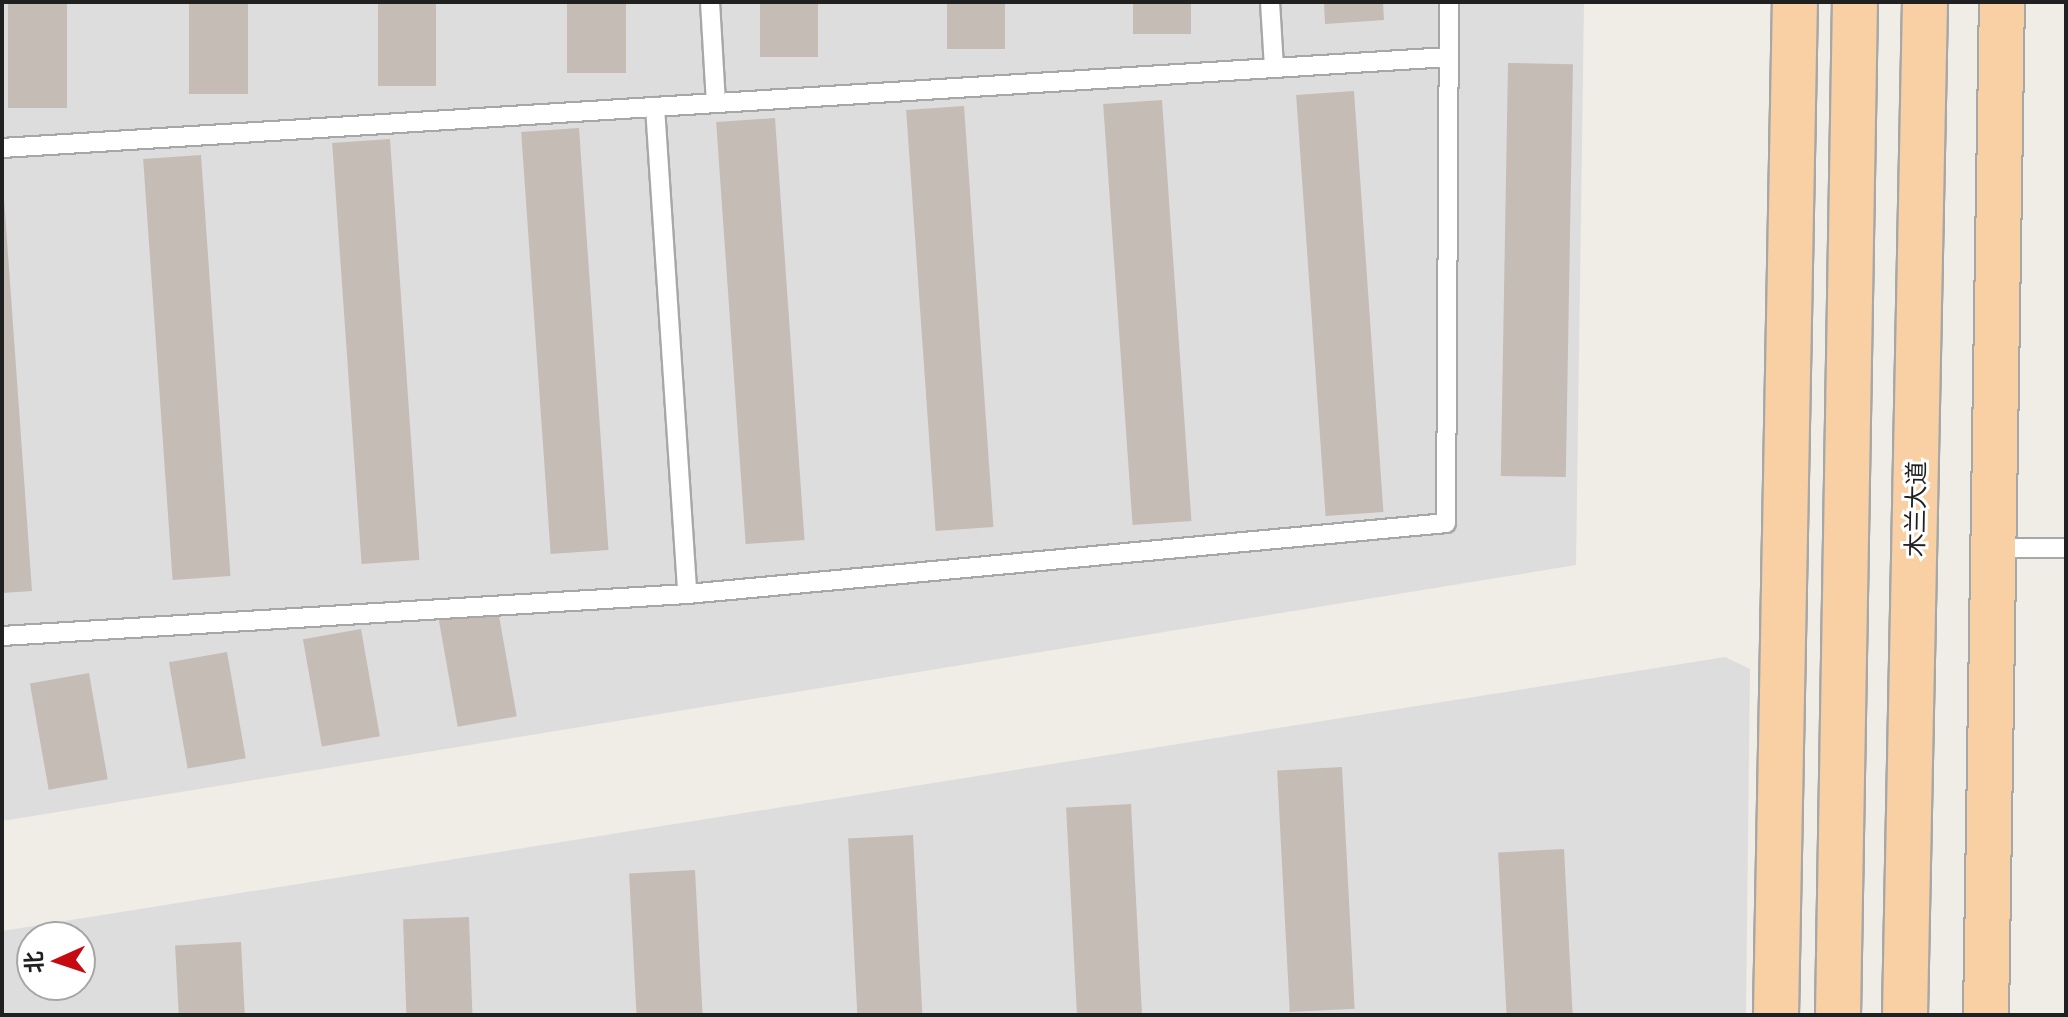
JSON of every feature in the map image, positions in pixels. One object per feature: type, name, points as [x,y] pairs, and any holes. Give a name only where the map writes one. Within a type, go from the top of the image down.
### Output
[{"type":"main road","points":[[1776,1015],[1795,2]]},
{"type":"main road","points":[[1838,1015],[1855,2]]},
{"type":"main road","name":"木兰大道","points":[[1905,1015],[1925,2]]},
{"type":"main road","points":[[1986,1015],[2002,2]]},
{"type":"lane","points":[[710,2],[716,103]]},
{"type":"lane","points":[[1270,2],[1274,68]]},
{"type":"lane","points":[[2,636],[687,594],[1446,523],[1449,2]]},
{"type":"lane","points":[[2,148],[1448,57]]},
{"type":"lane","points":[[655,107],[687,594]]},
{"type":"lane","points":[[1993,548],[2066,548]]},
{"type":"shaded area","points":[[2,2],[1584,2],[1576,565],[2,821]]},
{"type":"shaded area","points":[[1725,657],[1750,669],[1746,1015],[2,1015],[2,931],[16,929],[16,1001],[96,1001],[96,921],[65,921]]},
{"type":"building","points":[[8,2],[67,2],[67,108],[8,108]]},
{"type":"building","points":[[189,2],[248,2],[248,94],[189,94]]},
{"type":"building","points":[[378,2],[436,2],[436,86],[378,86]]},
{"type":"building","points":[[567,2],[626,2],[626,73],[567,73]]},
{"type":"building","points":[[760,2],[818,2],[818,57],[760,57]]},
{"type":"building","points":[[947,2],[1005,2],[1005,49],[947,49]]},
{"type":"building","points":[[1133,2],[1191,2],[1191,34],[1133,34]]},
{"type":"building","points":[[1324,2],[1383,2],[1384,20],[1325,24]]},
{"type":"building","points":[[1508,63],[1573,64],[1566,477],[1501,476]]},
{"type":"building","points":[[1354,91],[1383,512],[1326,516],[1296,95]]},
{"type":"building","points":[[1162,100],[1191,521],[1133,525],[1103,104]]},
{"type":"building","points":[[964,106],[993,527],[936,531],[906,110]]},
{"type":"building","points":[[775,118],[805,540],[746,544],[716,122]]},
{"type":"building","points":[[579,128],[609,550],[551,554],[521,132]]},
{"type":"building","points":[[390,139],[419,560],[362,564],[332,143]]},
{"type":"building","points":[[201,155],[230,576],[173,580],[143,159]]},
{"type":"building","points":[[2,170],[32,591],[2,593]]},
{"type":"building","points":[[498,610],[517,716],[458,727],[439,620]]},
{"type":"building","points":[[361,629],[380,736],[322,747],[303,639]]},
{"type":"building","points":[[227,652],[246,758],[188,769],[169,662]]},
{"type":"building","points":[[89,673],[108,779],[49,790],[30,683]]},
{"type":"building","points":[[1342,767],[1355,1009],[1290,1012],[1277,770]]},
{"type":"building","points":[[1131,804],[1142,1015],[1077,1015],[1066,807]]},
{"type":"building","points":[[913,835],[922,1015],[857,1015],[848,838]]},
{"type":"building","points":[[1564,849],[1573,1015],[1507,1015],[1498,852]]},
{"type":"building","points":[[695,870],[703,1015],[637,1015],[629,873]]},
{"type":"building","points":[[469,917],[472,1015],[406,1015],[403,919]]},
{"type":"building","points":[[241,942],[245,1015],[179,1015],[175,945]]}]
